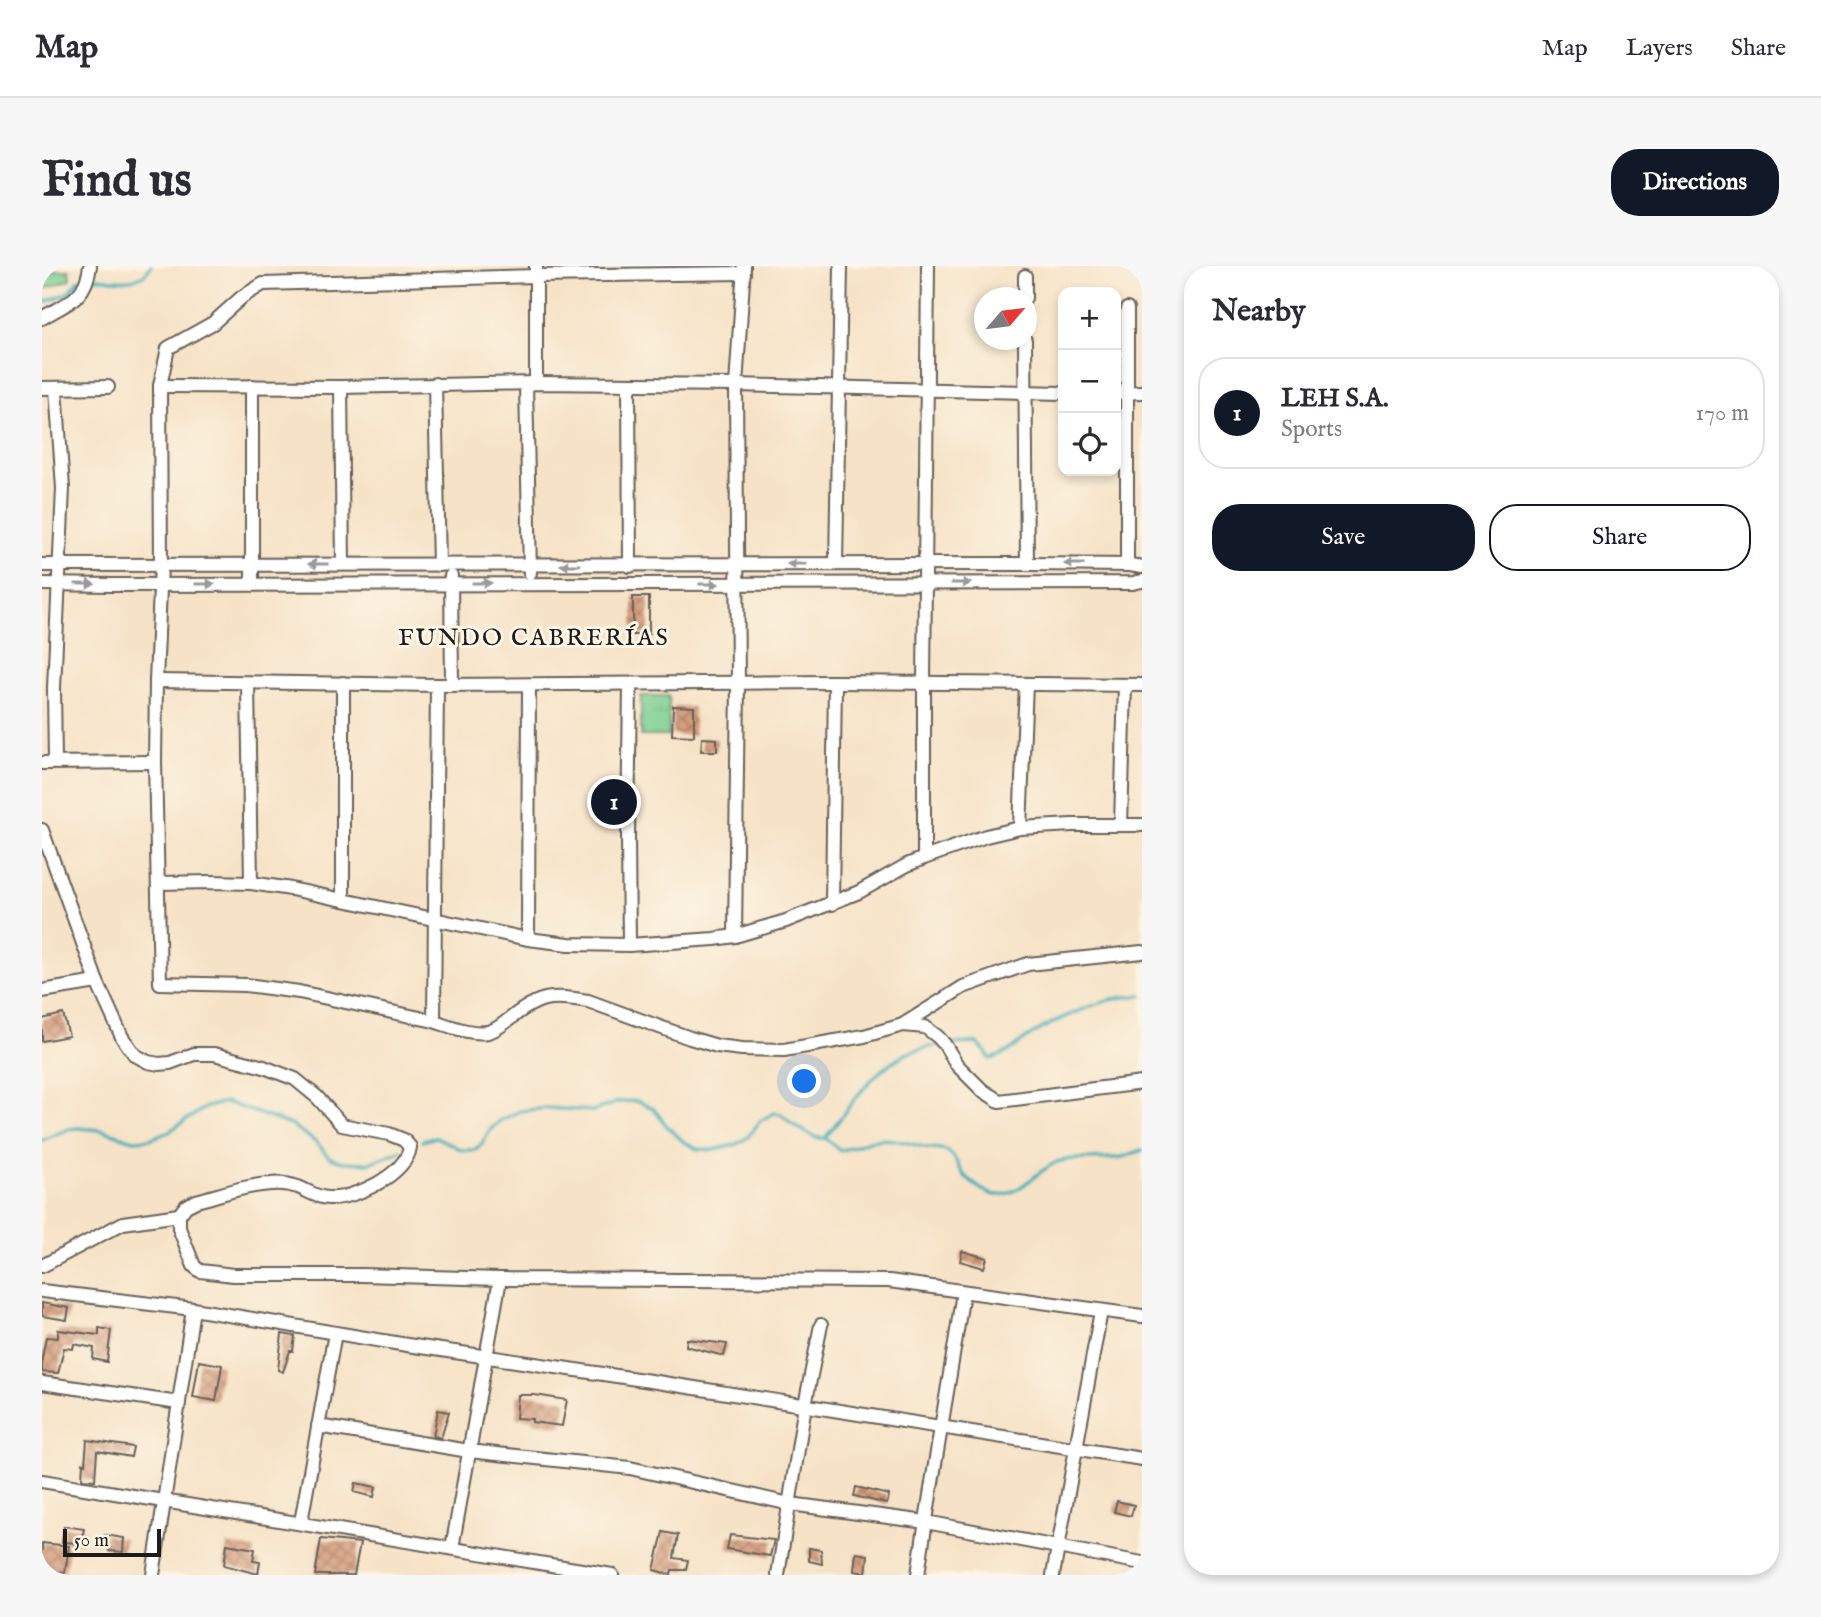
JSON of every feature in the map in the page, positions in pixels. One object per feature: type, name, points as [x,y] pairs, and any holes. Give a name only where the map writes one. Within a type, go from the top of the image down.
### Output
[{"type":"street","points":[[42,318],[66,305],[80,293],[86,285],[90,266]]},
{"type":"street","points":[[835,564],[841,266]]},
{"type":"street","points":[[924,858],[928,266]]},
{"type":"street","points":[[735,936],[738,684],[736,385],[744,270],[536,271],[263,284],[242,297],[213,323],[167,348],[160,386],[161,565],[155,762],[160,984],[273,988],[483,1032],[491,1031],[529,1004],[542,999],[568,998],[587,1001],[718,1046],[766,1051],[832,1043],[903,1024],[963,987],[1028,964],[1142,952]]},
{"type":"street","points":[[530,584],[531,383],[536,271]]},
{"type":"street","points":[[1025,276],[1025,287]]},
{"type":"street","points":[[1127,309],[1121,392],[1127,565]]},
{"type":"street","points":[[1025,350],[1027,564]]},
{"type":"street","points":[[160,386],[341,387],[531,383],[1058,393]]},
{"type":"street","points":[[435,384],[445,565],[451,583],[452,684]]},
{"type":"street","points":[[629,384],[630,566]]},
{"type":"street","points":[[252,386],[252,584]]},
{"type":"street","points":[[42,388],[108,387]]},
{"type":"street","points":[[341,387],[343,564]]},
{"type":"street","points":[[56,388],[63,488],[49,762],[155,762]]},
{"type":"street","points":[[1121,392],[1142,392]]},
{"type":"street","points":[[42,565],[1027,564],[1142,567]]},
{"type":"street","points":[[42,584],[925,584],[1142,581]]},
{"type":"street","points":[[156,681],[437,685],[835,682],[1142,685]]},
{"type":"street","points":[[832,904],[835,682]]},
{"type":"street","points":[[248,683],[251,883]]},
{"type":"street","points":[[343,683],[343,899]]},
{"type":"street","points":[[1020,828],[1026,684]]},
{"type":"street","points":[[434,1021],[437,685]]},
{"type":"street","points":[[528,939],[530,685]]},
{"type":"street","points":[[629,946],[630,685]]},
{"type":"street","points":[[1121,825],[1125,685]]},
{"type":"street","points":[[158,883],[251,883],[343,899],[528,939],[569,944],[629,946],[735,936],[786,921],[859,892],[907,865],[986,836],[1020,828],[1142,825]]},
{"type":"street","points":[[42,830],[49,865],[97,982],[122,1037],[135,1055],[148,1062],[170,1063],[194,1054],[214,1054],[264,1068],[295,1079],[317,1097],[342,1125],[389,1134],[404,1140],[410,1147],[404,1163],[394,1171],[366,1189],[347,1196],[328,1198],[283,1184],[267,1184],[197,1201],[186,1206],[178,1215],[123,1223],[42,1265]]},
{"type":"street","points":[[42,991],[97,982]]},
{"type":"street","points":[[903,1024],[925,1027],[932,1031],[945,1045],[957,1065],[982,1090],[999,1101],[1142,1083]]},
{"type":"street","points":[[178,1215],[179,1227],[194,1266],[200,1271],[233,1275],[889,1281],[1142,1317]]},
{"type":"street","points":[[452,1548],[500,1279]]},
{"type":"street","points":[[42,1291],[193,1309],[1142,1458]]},
{"type":"street","points":[[918,1575],[963,1292]]},
{"type":"street","points":[[153,1575],[193,1309]]},
{"type":"street","points":[[1054,1575],[1101,1311]]},
{"type":"street","points":[[778,1575],[805,1405],[821,1325]]},
{"type":"street","points":[[301,1522],[335,1333]]},
{"type":"street","points":[[42,1383],[179,1403]]},
{"type":"street","points":[[318,1426],[469,1451],[630,1468],[790,1504],[926,1522],[1142,1563]]},
{"type":"street","points":[[42,1481],[612,1575]]},
{"type":"green space","points":[[42,268],[46,271],[69,270],[70,279],[42,290]]},
{"type":"green space","points":[[641,696],[669,696],[669,736],[641,736]]},
{"type":"building","points":[[633,597],[649,597],[649,635],[633,635]]},
{"type":"building","points":[[673,706],[694,707],[694,736],[672,735]]},
{"type":"building","points":[[702,738],[717,739],[717,751],[701,751]]},
{"type":"building","points":[[63,1014],[69,1036],[42,1041],[42,1019]]},
{"type":"building","points":[[962,1251],[987,1258],[984,1268],[960,1261]]},
{"type":"building","points":[[42,1303],[69,1308],[67,1320],[42,1316]]},
{"type":"building","points":[[99,1328],[111,1330],[107,1362],[93,1359],[94,1348],[74,1344],[73,1349],[64,1348],[58,1373],[42,1372],[46,1337],[58,1338],[58,1330],[99,1335]]},
{"type":"building","points":[[282,1334],[295,1336],[293,1351],[290,1351],[283,1372],[278,1370]]},
{"type":"building","points":[[687,1339],[727,1344],[724,1356],[686,1346]]},
{"type":"building","points":[[199,1361],[222,1365],[216,1401],[193,1397]]},
{"type":"building","points":[[518,1395],[567,1400],[562,1426],[516,1418]]},
{"type":"building","points":[[438,1410],[449,1412],[441,1438],[433,1436]]},
{"type":"building","points":[[87,1440],[133,1447],[131,1457],[97,1451],[95,1480],[82,1479]]},
{"type":"building","points":[[356,1483],[376,1487],[374,1497],[354,1492]]},
{"type":"building","points":[[856,1487],[889,1495],[887,1504],[854,1496]]},
{"type":"building","points":[[1117,1501],[1134,1505],[1131,1516],[1114,1512]]},
{"type":"building","points":[[64,1526],[84,1529],[81,1543],[62,1542]]},
{"type":"building","points":[[663,1532],[678,1535],[674,1558],[688,1560],[686,1570],[672,1570],[671,1575],[654,1570]]},
{"type":"building","points":[[105,1535],[124,1538],[123,1552],[109,1551],[110,1548],[103,1547]]},
{"type":"building","points":[[730,1535],[774,1540],[770,1556],[727,1549]]},
{"type":"building","points":[[321,1539],[360,1543],[354,1575],[315,1575]]},
{"type":"building","points":[[42,1543],[69,1546],[65,1573],[42,1569]]},
{"type":"building","points":[[227,1544],[255,1549],[253,1561],[260,1562],[258,1574],[224,1565]]},
{"type":"building","points":[[809,1548],[821,1550],[822,1564],[809,1561]]},
{"type":"building","points":[[856,1553],[868,1555],[866,1573],[854,1571]]},
{"type":"waterway","points":[[90,277],[132,280],[146,273],[151,266]]},
{"type":"waterway","points":[[42,303],[68,293],[83,279]]},
{"type":"waterway","points":[[950,1044],[977,1043],[990,1059],[1007,1052],[1033,1034],[1071,1014],[1116,999],[1142,996]]},
{"type":"waterway","points":[[825,1138],[859,1094],[888,1065],[910,1052],[942,1045]]},
{"type":"waterway","points":[[422,1141],[436,1137],[462,1150],[474,1150],[501,1120],[520,1111],[547,1108],[593,1111],[618,1102],[637,1101],[653,1108],[684,1142],[697,1149],[713,1150],[735,1145],[748,1137],[760,1121],[774,1113],[781,1114],[792,1124],[817,1138],[825,1138],[840,1150],[883,1139],[945,1150],[971,1181],[996,1195],[1021,1187],[1057,1162],[1114,1158],[1142,1150]]},
{"type":"waterway","points":[[42,1140],[78,1128],[102,1130],[134,1140],[150,1139],[168,1132],[206,1107],[226,1102],[293,1126],[317,1143],[331,1158],[343,1162],[369,1163],[400,1151]]},
{"type":"place","name":"LEH S.A.","points":[[614,802]]},
{"type":"district","name":"FUNDO CABRERÍAS","points":[[534,638]]}]
